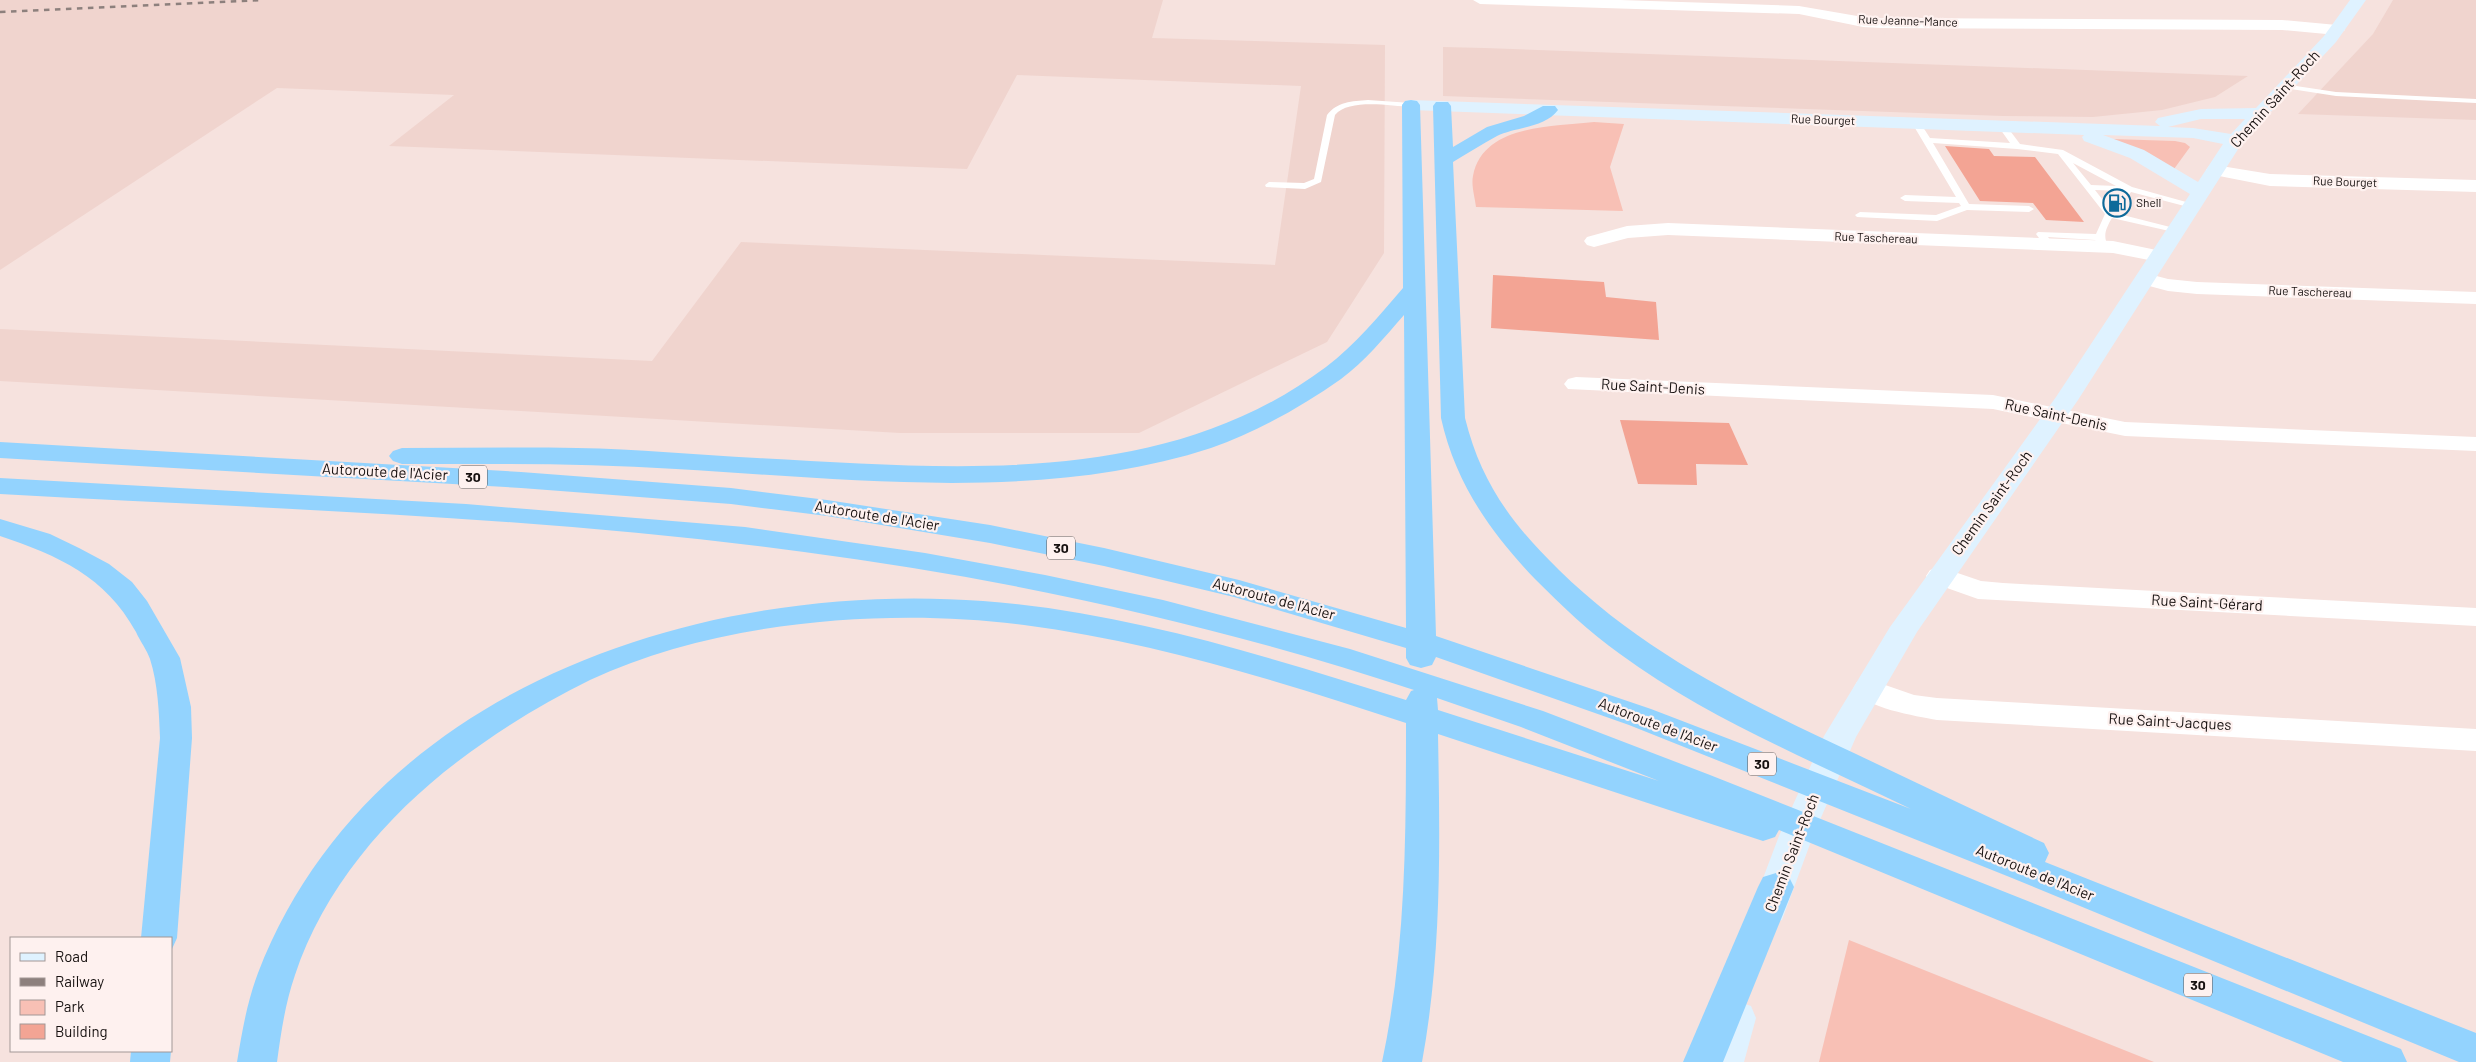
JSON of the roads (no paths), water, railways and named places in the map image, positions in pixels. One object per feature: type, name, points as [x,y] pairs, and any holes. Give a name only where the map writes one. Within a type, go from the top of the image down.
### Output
[{"type":"highway","points":[[1402,1062],[1410,1028],[1418,974],[1422,884],[1421,572],[1411,105]]},
{"type":"highway","points":[[1442,106],[1451,393],[1456,436],[1471,476],[1485,503],[1502,527],[1540,567],[1601,625],[1629,646],[1727,706],[2273,970]]},
{"type":"highway","points":[[1445,159],[1493,131],[1530,120],[1549,110]]},
{"type":"highway","points":[[63,454],[580,456],[938,475],[1012,475],[1079,470],[1118,464],[1177,450],[1239,427],[1282,407],[1314,388],[1353,357],[1371,340],[1414,289]]},
{"type":"highway","name":"Autoroute de l'Acier","points":[[0,450],[512,479],[740,497],[827,508],[999,536],[1104,557],[1239,589],[1447,650],[1632,714],[2020,866],[2476,1051]]},
{"type":"highway","name":"30","points":[[0,486],[492,514],[632,524],[738,535],[850,550],[970,571],[1218,623],[1378,667],[1529,718],[2010,908],[2387,1062]]},
{"type":"highway","points":[[0,527],[62,550],[106,576],[122,589],[137,608],[165,658],[175,706],[176,738],[160,937]]},
{"type":"highway","points":[[257,1062],[260,1030],[271,985],[288,944],[309,904],[352,841],[379,810],[452,748],[528,698],[608,659],[696,631],[740,623],[834,611],[899,609],[967,610],[1043,617],[1201,650],[1343,691],[2010,908]]},
{"type":"highway","points":[[1703,1062],[1776,887]]},
{"type":"main road","name":"Chemin Saint-Roch","points":[[1724,1062],[1776,887],[1840,736],[1905,627],[2055,414],[2235,140],[2337,30],[2358,0]]},
{"type":"main road","name":"Rue Bourget","points":[[1411,105],[2142,131],[2200,134],[2235,140]]},
{"type":"main road","points":[[2142,131],[2173,119],[2201,114],[2259,113]]},
{"type":"main road","points":[[2069,128],[2137,154],[2196,198]]},
{"type":"street","name":"Rue Jeanne-Mance","points":[[1480,0],[1681,3],[1799,10],[1872,22],[2282,25],[2337,30]]},
{"type":"street","name":"Rue Bourget","points":[[2216,170],[2270,180],[2476,186]]},
{"type":"street","name":"Rue Taschereau","points":[[1594,241],[1627,232],[1668,229],[2048,244],[2102,242],[2159,256]]},
{"type":"street","name":"Rue Taschereau","points":[[2145,279],[2168,285],[2197,288],[2476,298]]},
{"type":"street","name":"Rue Saint-Denis","points":[[1576,384],[1993,402],[2033,408],[2092,425],[2125,429],[2476,444]]},
{"type":"street","name":"Rue Saint-Gérard","points":[[1940,576],[1978,590],[2003,592],[2476,617]]},
{"type":"street","name":"Rue Saint-Jacques","points":[[1868,689],[1910,705],[1937,709],[2476,740]]},
{"type":"lane","points":[[2285,86],[2336,94],[2476,101]]},
{"type":"lane","points":[[1269,184],[1305,186],[1318,180],[1331,115],[1334,109],[1358,103],[1411,105]]},
{"type":"lane","points":[[1916,123],[1964,203]]},
{"type":"lane","points":[[1961,125],[1974,142]]},
{"type":"lane","points":[[2002,126],[2017,146]]},
{"type":"lane","points":[[1927,140],[1974,142],[2060,152],[2129,189]]},
{"type":"lane","points":[[2060,152],[2110,215],[2175,231]]},
{"type":"lane","points":[[2087,187],[2129,189],[2196,198]]},
{"type":"lane","points":[[2102,242],[2110,215],[2129,189]]},
{"type":"lane","points":[[1905,198],[2029,209]]},
{"type":"lane","points":[[1860,216],[1937,218],[1964,203]]},
{"type":"railway","points":[[0,12],[263,0]]},
{"type":"place","name":"Shell","points":[[2117,203]]}]
